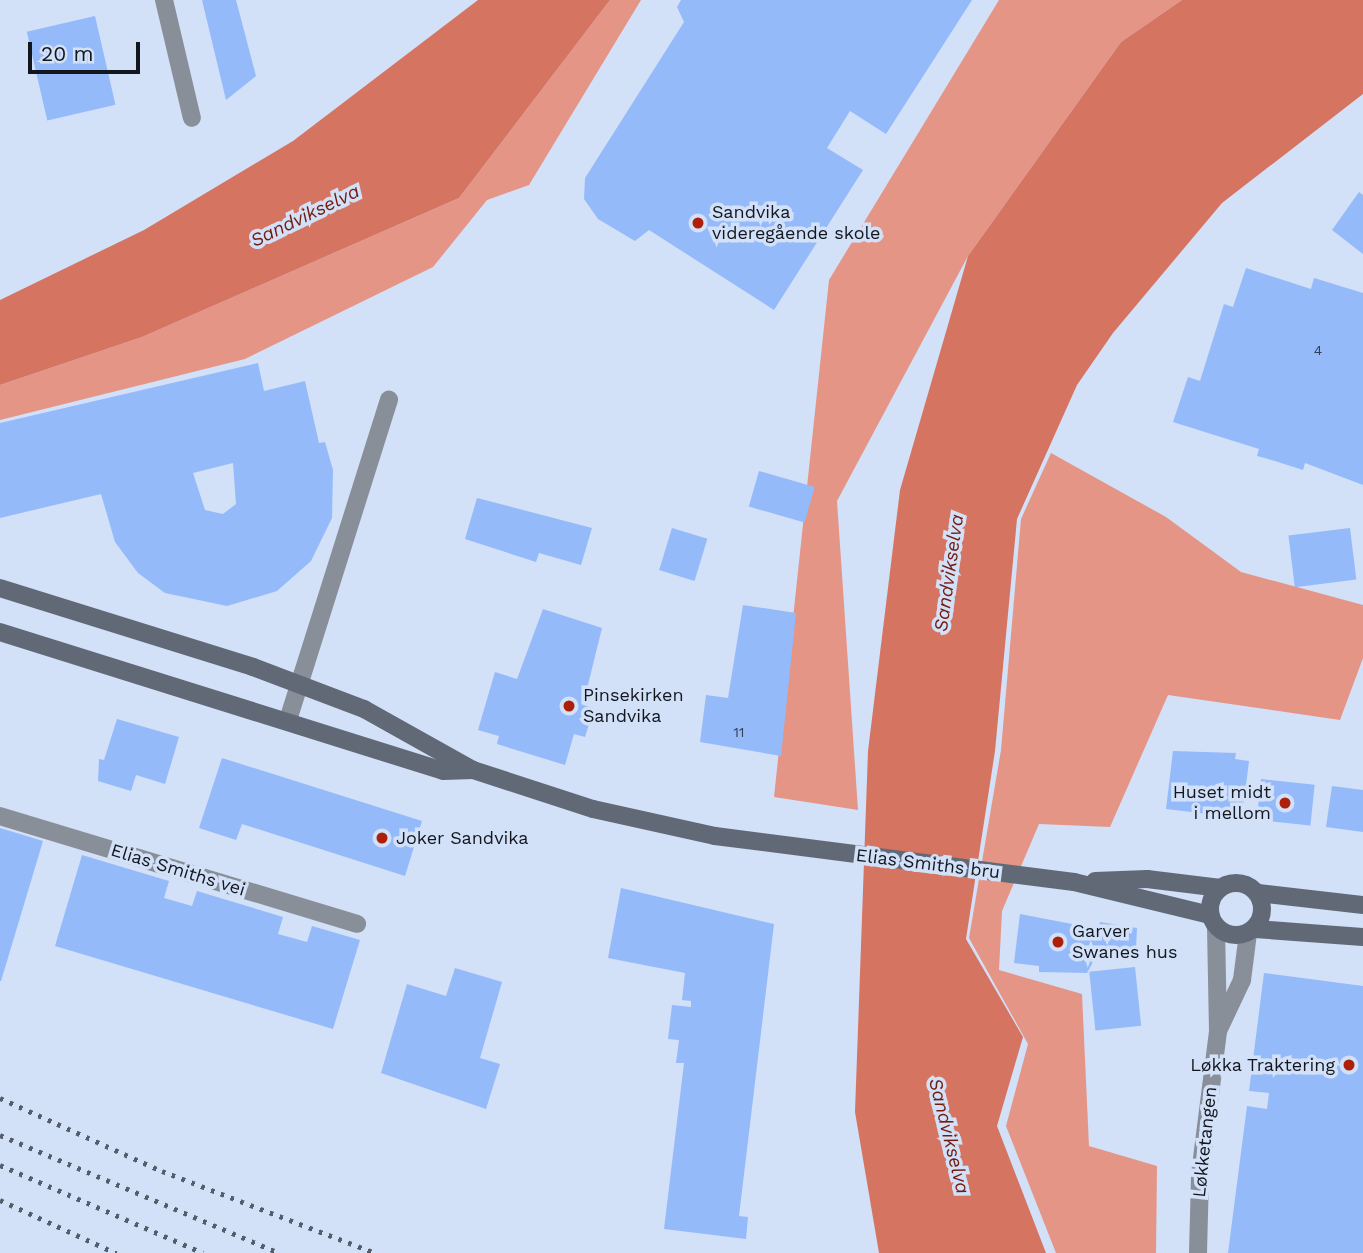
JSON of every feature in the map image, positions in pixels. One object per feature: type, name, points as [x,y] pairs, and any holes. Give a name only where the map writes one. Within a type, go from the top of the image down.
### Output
[{"type":"main road","points":[[0,588],[301,685],[375,714],[473,770]]},
{"type":"main road","points":[[0,632],[288,720],[443,771],[473,770]]},
{"type":"main road","name":"Elias Smiths bru","points":[[473,770],[655,825],[782,846],[1074,882]]},
{"type":"main road","points":[[1074,882],[1147,879],[1220,888],[1246,884],[1258,893],[1263,904],[1252,931]]},
{"type":"main road","points":[[1074,882],[1252,931],[1363,937]]},
{"type":"main road","points":[[1213,921],[1220,888]]},
{"type":"main road","points":[[1258,893],[1363,905]]},
{"type":"street","points":[[164,0],[189,109]]},
{"type":"street","points":[[288,720],[389,400]]},
{"type":"street","name":"Elias Smiths vei","points":[[0,816],[357,924]]},
{"type":"street","name":"Løkketangen","points":[[1198,1253],[1200,1174],[1217,1031],[1213,921]]},
{"type":"street","name":"Løkketangen","points":[[1217,1031],[1242,980],[1252,931]]},
{"type":"shaded area","points":[[610,0],[641,0],[529,185],[487,200],[433,267],[245,359],[0,420],[0,385],[142,337],[459,198]]},
{"type":"shaded area","points":[[999,0],[1182,0],[1121,42],[968,256],[837,501],[858,810],[774,797],[829,280]]},
{"type":"shaded area","points":[[1051,453],[1166,517],[1241,572],[1363,605],[1363,658],[1340,720],[1168,695],[1110,827],[1039,824],[1002,911],[999,970],[1082,994],[1089,1146],[1157,1166],[1156,1253],[1056,1253],[1006,1126],[1028,1044],[969,938],[1001,750],[1021,519]]},
{"type":"water","name":"Sandvikselva","points":[[478,0],[610,0],[459,198],[142,337],[0,385],[0,300],[144,230],[293,141]]},
{"type":"water","name":"Sandvikselva","points":[[1182,0],[1363,0],[1363,94],[1222,203],[1113,333],[1077,385],[1017,519],[995,751],[966,939],[1023,1037],[997,1126],[1046,1253],[879,1253],[855,1112],[868,751],[900,490],[968,256],[1121,42]]},
{"type":"building","points":[[202,0],[236,0],[256,76],[226,100]]},
{"type":"building","points":[[681,0],[972,0],[886,134],[850,111],[827,148],[863,170],[774,310],[649,230],[635,241],[598,219],[584,199],[585,178],[684,22],[677,7]]},
{"type":"building","points":[[95,16],[115,105],[47,120],[27,32]]},
{"type":"building","points":[[1359,192],[1363,195],[1363,254],[1332,230]]},
{"type":"building","points":[[1246,268],[1311,289],[1314,278],[1363,293],[1363,485],[1305,463],[1303,470],[1257,456],[1259,449],[1173,422],[1188,377],[1200,381],[1224,304],[1233,307]]},
{"type":"building","points":[[258,363],[264,391],[305,381],[319,443],[325,442],[333,470],[332,518],[311,561],[277,591],[227,606],[165,593],[138,573],[115,542],[101,494],[0,518],[0,423]],"holes":[[[233,463],[236,504],[223,514],[205,510],[193,473]]]},
{"type":"building","points":[[759,471],[815,487],[805,523],[749,507]]},
{"type":"building","points":[[477,498],[592,528],[581,565],[539,553],[536,562],[465,539]]},
{"type":"building","points":[[672,528],[707,539],[695,581],[659,570]]},
{"type":"building","points":[[1350,528],[1356,580],[1295,587],[1288,536]]},
{"type":"building","points":[[743,605],[796,613],[781,756],[700,742],[706,695],[728,698]]},
{"type":"building","points":[[543,609],[602,628],[583,705],[594,708],[585,737],[574,734],[565,765],[497,744],[499,736],[478,730],[495,672],[517,679]]},
{"type":"building","points":[[117,719],[179,737],[165,784],[136,775],[131,791],[98,781],[99,759],[104,760]]},
{"type":"building","points":[[1173,751],[1236,753],[1235,759],[1249,761],[1242,818],[1166,809]]},
{"type":"building","points":[[222,758],[422,821],[405,876],[242,824],[236,840],[199,828]]},
{"type":"building","name":"Huset midt i mellom","points":[[1261,779],[1315,785],[1310,825],[1257,820]]},
{"type":"building","points":[[1332,786],[1363,790],[1363,832],[1326,827]]},
{"type":"building","points":[[0,828],[43,841],[1,981],[0,981]]},
{"type":"building","points":[[82,855],[169,881],[164,898],[192,906],[197,891],[283,917],[278,934],[307,942],[312,926],[360,940],[333,1029],[55,946]]},
{"type":"building","points":[[621,888],[774,924],[739,1216],[748,1217],[746,1239],[664,1229],[684,1063],[676,1063],[679,1040],[668,1039],[672,1005],[691,1007],[691,1001],[682,1000],[685,973],[608,958]]},
{"type":"building","name":"Garver Swanes hus","points":[[1020,914],[1098,929],[1100,922],[1137,928],[1136,948],[1098,953],[1087,973],[1039,972],[1039,966],[1014,963]]},
{"type":"building","points":[[1135,967],[1141,1026],[1095,1030],[1089,972]]},
{"type":"building","points":[[455,968],[502,982],[480,1058],[500,1064],[486,1109],[381,1073],[407,984],[446,996]]},
{"type":"building","points":[[1264,973],[1363,986],[1363,1253],[1228,1253],[1247,1106],[1267,1109],[1269,1093],[1249,1091]]},
{"type":"railway","points":[[0,1098],[162,1171],[376,1253]]},
{"type":"railway","points":[[0,1135],[280,1253]]},
{"type":"railway","points":[[0,1165],[203,1253]]},
{"type":"railway","points":[[0,1200],[116,1253]]},
{"type":"place","name":"Sandvika videregående skole","points":[[698,223]]},
{"type":"place","name":"Pinsekirken Sandvika","points":[[569,706]]},
{"type":"place","name":"Huset midt i mellom","points":[[1285,803]]},
{"type":"place","name":"Joker Sandvika","points":[[382,838]]},
{"type":"place","name":"Garver Swanes hus","points":[[1058,942]]},
{"type":"place","name":"Løkka Traktering","points":[[1349,1065]]}]
